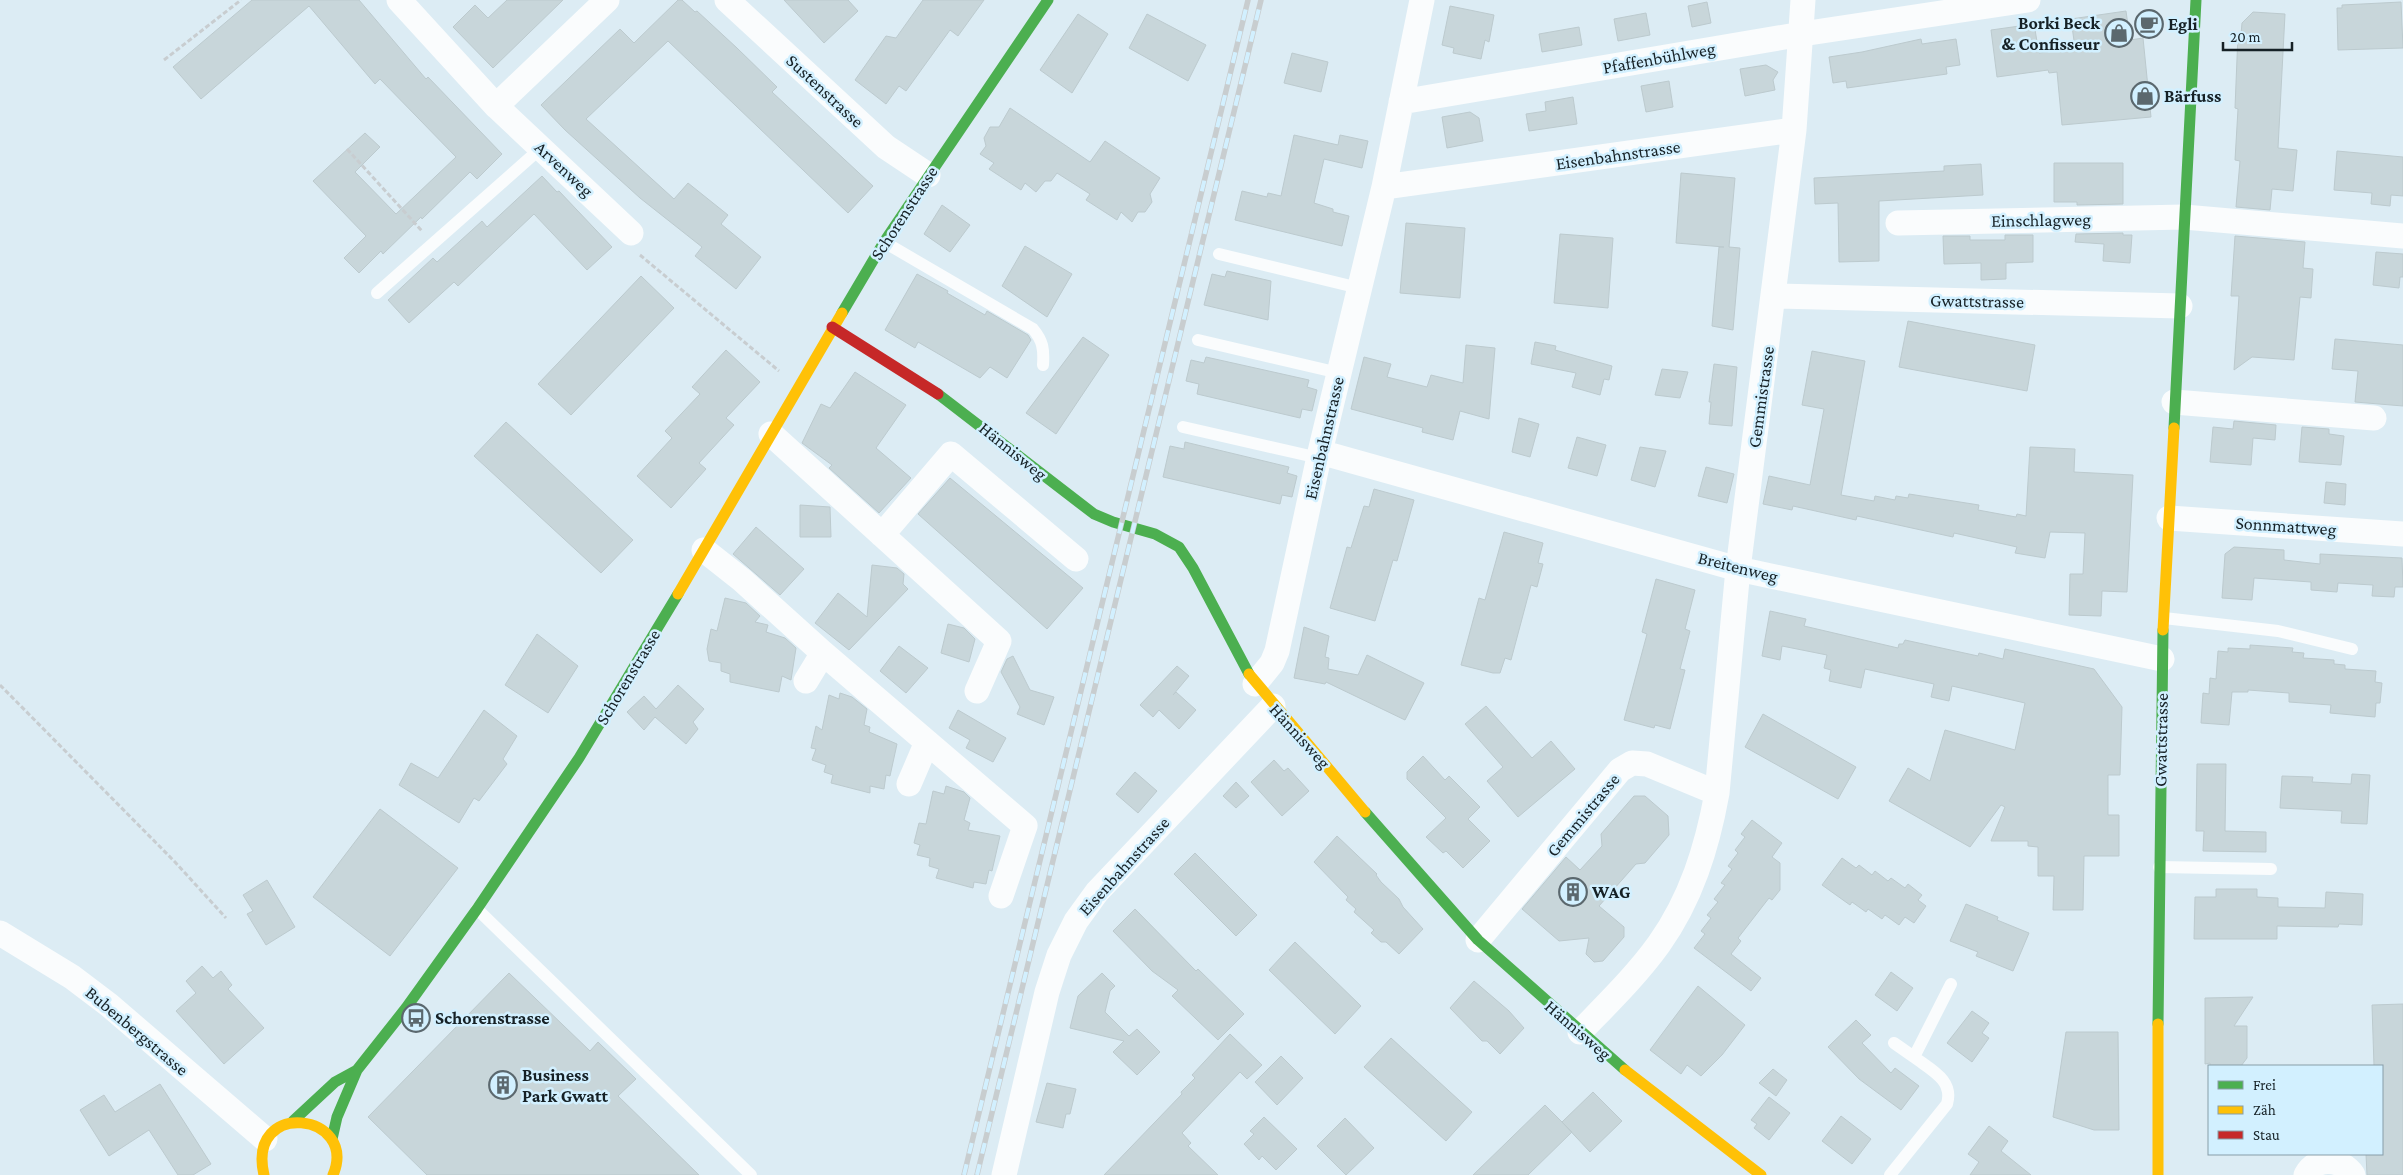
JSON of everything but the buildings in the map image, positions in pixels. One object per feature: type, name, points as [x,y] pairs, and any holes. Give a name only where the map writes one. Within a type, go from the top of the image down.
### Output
[{"type":"street","name":"Arvenweg","points":[[399,0],[496,106],[631,233]]},
{"type":"street","points":[[496,106],[607,0]]},
{"type":"street","name":"Sustenstrasse","points":[[727,0],[886,147],[928,175]]},
{"type":"street","name":"Schorenstrasse","points":[[332,1140],[337,1117],[357,1070],[406,1008],[477,909],[579,758],[704,550],[832,327],[884,242],[1048,0]]},
{"type":"street","name":"Eisenbahnstrasse","points":[[1255,684],[1272,663],[1277,651],[1319,455],[1384,187],[1422,0]]},
{"type":"street","name":"Gemmistrasse","points":[[1580,1032],[1638,971],[1677,916],[1704,853],[1717,793],[1738,569],[1794,130],[1803,0]]},
{"type":"street","name":"Pfaffenbühlweg","points":[[1401,102],[1802,34],[1916,8],[2028,0]]},
{"type":"street","name":"Gwattstrasse","points":[[2158,1175],[2158,867],[2162,659],[2196,0]]},
{"type":"street","name":"Eisenbahnstrasse","points":[[1384,187],[1794,130]]},
{"type":"street","name":"Einschlagweg","points":[[1898,223],[2184,217],[2403,236]]},
{"type":"street","name":"Gwattstrasse","points":[[1774,296],[2180,306]]},
{"type":"street","name":"Hännisweg","points":[[832,327],[951,402],[1094,514],[1109,522],[1157,535],[1173,543],[1190,565],[1237,656],[1255,684],[1478,940],[1580,1032],[1762,1175]]},
{"type":"street","points":[[2174,402],[2374,418]]},
{"type":"street","points":[[771,434],[999,641],[978,691]]},
{"type":"street","points":[[882,535],[951,454],[1076,559]]},
{"type":"street","name":"Breitenweg","points":[[1319,455],[1738,569],[2162,659]]},
{"type":"street","name":"Sonnmattweg","points":[[2169,518],[2403,534]]},
{"type":"street","points":[[704,550],[742,580],[823,653],[1025,826],[1001,896]]},
{"type":"street","points":[[806,681],[823,653]]},
{"type":"street","name":"Eisenbahnstrasse","points":[[1004,1175],[1047,992],[1059,955],[1076,921],[1097,892],[1273,706]]},
{"type":"street","points":[[909,784],[927,742]]},
{"type":"street","name":"Gemmistrasse","points":[[1478,940],[1620,770],[1632,763],[1647,764],[1717,793]]},
{"type":"street","name":"Bubenbergstrasse","points":[[0,933],[72,977],[109,1004],[265,1139]]},
{"type":"street","name":"Schorenstrasse","points":[[265,1139],[272,1130],[293,1121],[335,1082],[357,1070]]},
{"type":"street","points":[[293,1121],[311,1122],[319,1126],[332,1140],[337,1161],[333,1175]]},
{"type":"street","points":[[262,1173],[260,1154],[265,1139]]},
{"type":"street","points":[[2306,1175],[2315,1165],[2332,1161],[2349,1168],[2353,1175]]},
{"type":"lane","points":[[377,293],[542,148]]},
{"type":"lane","points":[[884,242],[1033,329],[1042,339],[1044,351],[1043,365]]},
{"type":"lane","points":[[1219,254],[1359,288]]},
{"type":"lane","points":[[1198,340],[1339,374]]},
{"type":"lane","points":[[1184,428],[1319,455]]},
{"type":"lane","points":[[2164,618],[2278,631],[2352,650]]},
{"type":"lane","points":[[2158,867],[2271,869]]},
{"type":"lane","points":[[477,909],[752,1175]]},
{"type":"lane","points":[[1914,1057],[1951,984]]},
{"type":"lane","points":[[1890,1175],[1946,1104],[1949,1097],[1945,1081],[1894,1043]]},
{"type":"lane","points":[[337,1161],[343,1175]]},
{"type":"path","points":[[164,60],[241,0]]},
{"type":"path","points":[[347,149],[434,244]]},
{"type":"path","points":[[631,233],[634,250],[798,386]]},
{"type":"path","points":[[0,685],[175,862],[226,918]]},
{"type":"railway","points":[[964,1175],[1248,0]]},
{"type":"railway","points":[[977,1175],[1261,0]]},
{"type":"traffic: fast","points":[[842,313],[884,242],[1048,0]]},
{"type":"traffic: fast","points":[[2174,428],[2196,0]]},
{"type":"traffic: fast","points":[[938,394],[1094,514],[1113,522],[1155,534],[1179,547],[1193,568],[1249,674]]},
{"type":"traffic: fast","points":[[332,1139],[337,1117],[357,1070],[406,1008],[477,909],[579,758],[678,594]]},
{"type":"traffic: fast","points":[[2158,1024],[2163,630]]},
{"type":"traffic: fast","points":[[1365,812],[1478,940],[1625,1070]]},
{"type":"traffic: fast","points":[[293,1121],[335,1082],[357,1070]]},
{"type":"traffic: slow","points":[[678,594],[842,313]]},
{"type":"traffic: slow","points":[[2163,630],[2174,428]]},
{"type":"traffic: slow","points":[[1249,674],[1365,812]]},
{"type":"traffic: slow","points":[[2158,1024],[2158,1175]]},
{"type":"traffic: slow","points":[[1625,1070],[1761,1175]]},
{"type":"traffic: slow","points":[[264,1175],[263,1150],[271,1134],[285,1125],[302,1123],[318,1127],[331,1138],[337,1154],[333,1175]]},
{"type":"traffic: jam","points":[[832,327],[938,394]]},
{"type":"place","name":"Egli","points":[[2149,24]]},
{"type":"place","name":"Borki Beck & Confisseur","points":[[2119,33]]},
{"type":"place","name":"Bärfuss","points":[[2145,96]]},
{"type":"place","name":"WAG","points":[[1573,892]]},
{"type":"place","name":"Schorenstrasse","points":[[416,1018]]},
{"type":"place","name":"Business Park Gwatt","points":[[503,1085]]}]
